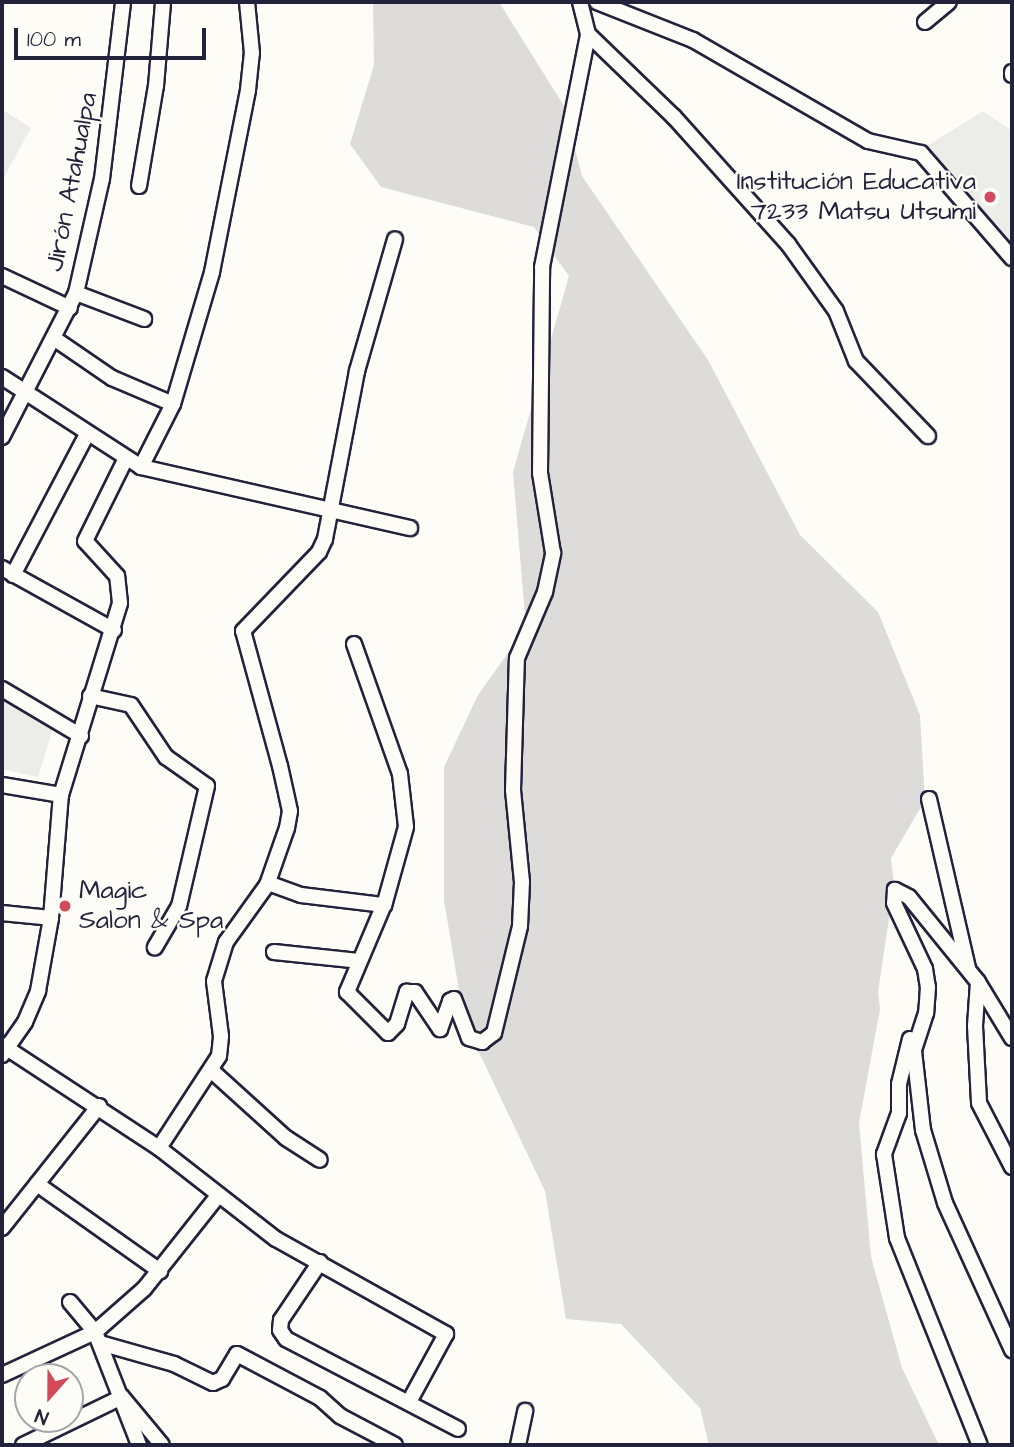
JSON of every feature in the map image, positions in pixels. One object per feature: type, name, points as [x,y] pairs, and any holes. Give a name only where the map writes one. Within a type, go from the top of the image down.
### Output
[{"type":"street","name":"Jirón Atahualpa","points":[[2,437],[55,339],[76,293],[102,179],[123,2]]},
{"type":"street","points":[[139,187],[156,86],[163,2]]},
{"type":"street","points":[[141,467],[173,404],[212,272],[248,90],[252,52],[247,2]]},
{"type":"street","points":[[354,645],[407,801],[402,853],[384,905],[347,992],[388,1033],[397,1024],[411,990],[436,1027],[443,1028],[450,1001],[454,999],[468,1038],[482,1042],[494,1033],[520,926],[522,882],[513,790],[517,658],[545,592],[554,553],[540,473],[542,267],[588,34],[580,2]]},
{"type":"street","points":[[597,2],[693,40],[868,141],[921,153],[1012,258]]},
{"type":"street","points":[[925,22],[949,2]]},
{"type":"street","points":[[588,34],[674,117],[788,244],[836,311],[856,361],[928,436]]},
{"type":"street","points":[[159,1148],[212,1071],[221,1037],[214,981],[226,942],[268,883],[290,810],[243,631],[318,552],[331,513],[357,370],[395,239]]},
{"type":"street","points":[[2,276],[70,307]]},
{"type":"street","points":[[76,293],[144,319]]},
{"type":"street","points":[[55,339],[112,378],[173,404]]},
{"type":"street","points":[[2,377],[125,460],[141,467],[331,513],[410,528]]},
{"type":"street","points":[[87,434],[8,571],[114,630]]},
{"type":"street","points":[[125,460],[85,541],[117,576],[120,603],[114,630],[90,696],[81,736],[61,794],[51,918],[38,991],[4,1049],[99,1106],[159,1148],[217,1197],[276,1239],[446,1334],[409,1402]]},
{"type":"street","points":[[2,689],[81,736]]},
{"type":"street","points":[[90,696],[131,705],[166,757],[206,786],[178,906],[155,947]]},
{"type":"street","points":[[2,785],[61,794]]},
{"type":"street","points":[[929,799],[973,976],[979,1103],[1012,1167]]},
{"type":"street","points":[[268,883],[301,895],[384,905]]},
{"type":"street","points":[[1012,1038],[973,976],[909,897],[895,890],[894,903],[926,978],[922,1029],[914,1051],[923,1129],[945,1203],[1012,1350]]},
{"type":"street","points":[[2,913],[51,918]]},
{"type":"street","points":[[274,952],[359,961]]},
{"type":"street","points":[[922,1029],[906,1045],[899,1113],[884,1154],[897,1238],[980,1445]]},
{"type":"street","points":[[212,1071],[286,1138],[320,1160]]},
{"type":"street","points":[[2,1228],[99,1106]]},
{"type":"street","points":[[37,1184],[160,1271]]},
{"type":"street","points":[[2,1374],[98,1337],[160,1271],[217,1197]]},
{"type":"street","points":[[320,1262],[281,1320],[280,1330],[286,1339],[458,1429]]},
{"type":"street","points":[[71,1302],[98,1337],[139,1445]]},
{"type":"street","points":[[98,1337],[174,1364],[213,1383],[222,1379],[237,1354],[320,1398],[340,1416],[395,1445]]},
{"type":"street","points":[[23,1445],[122,1397]]},
{"type":"street","points":[[122,1397],[162,1445]]},
{"type":"street","points":[[518,1445],[525,1411]]},
{"type":"shaded area","points":[[373,2],[499,2],[564,106],[582,176],[708,360],[800,535],[878,612],[920,715],[925,800],[891,858],[894,885],[878,992],[880,1009],[859,1123],[871,1257],[902,1368],[939,1445],[709,1445],[700,1408],[621,1324],[566,1319],[545,1191],[464,1021],[444,900],[444,767],[478,695],[526,628],[513,472],[569,276],[534,227],[381,187],[350,144],[374,65]]},
{"type":"shaded area","points":[[2,109],[31,128],[2,181]]},
{"type":"shaded area","name":"Institución Educativa 7233 Matsu Utsumi","points":[[983,111],[1012,131],[1012,247],[925,147]]},
{"type":"shaded area","points":[[2,696],[54,725],[38,777],[2,769]]},
{"type":"place","name":"Institución Educativa 7233 Matsu Utsumi","points":[[990,197]]},
{"type":"place","name":"Magic Salon & Spa","points":[[65,906]]}]
